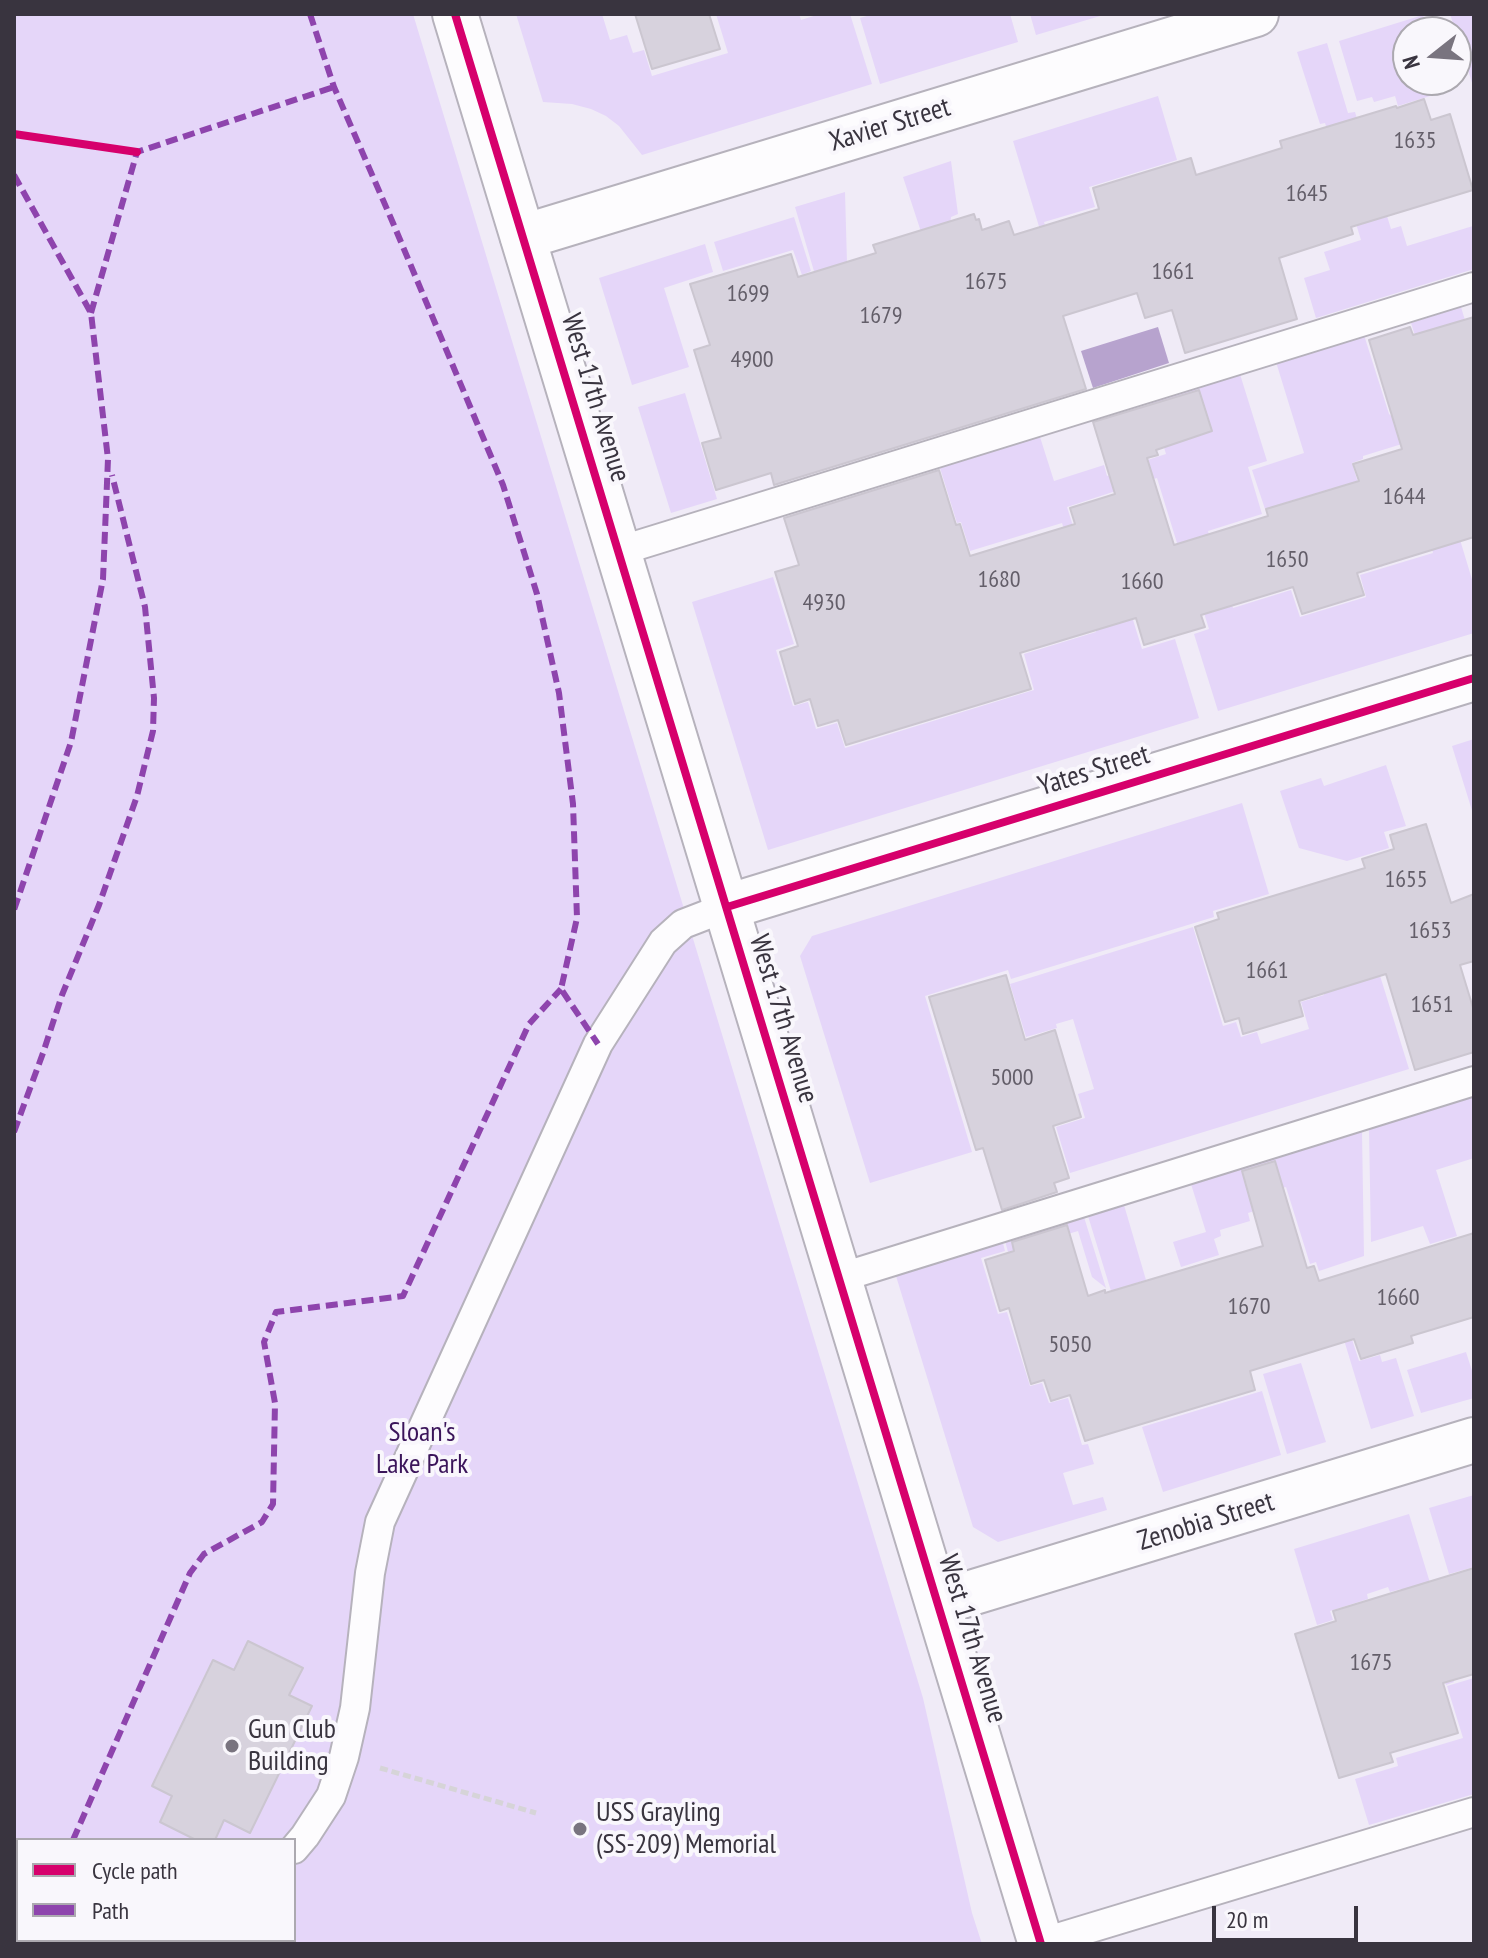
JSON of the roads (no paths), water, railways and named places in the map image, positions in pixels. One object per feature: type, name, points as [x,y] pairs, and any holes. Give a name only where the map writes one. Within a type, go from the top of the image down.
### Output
[{"type":"street","name":"West 17th Avenue","points":[[455,14],[1041,1944]]},
{"type":"street","name":"Xavier Street","points":[[523,237],[1256,14]]},
{"type":"street","name":"Yates Street","points":[[727,907],[1474,678]]},
{"type":"street","name":"Zenobia Street","points":[[938,1603],[1474,1440]]},
{"type":"lane","points":[[619,551],[1474,287]]},
{"type":"lane","points":[[296,1847],[331,1796],[344,1757],[355,1708],[370,1573],[380,1522],[598,1044],[663,942],[683,924],[727,907]]},
{"type":"lane","points":[[839,1278],[1474,1081]]},
{"type":"lane","points":[[1041,1944],[1474,1812]]},
{"type":"place","name":"Gun Club Building","points":[[232,1746]]},
{"type":"place","name":"USS Grayling (SS-209) Memorial","points":[[580,1829]]},
{"type":"park label","name":"Sloan's Lake Park","points":[[422,1449]]}]
